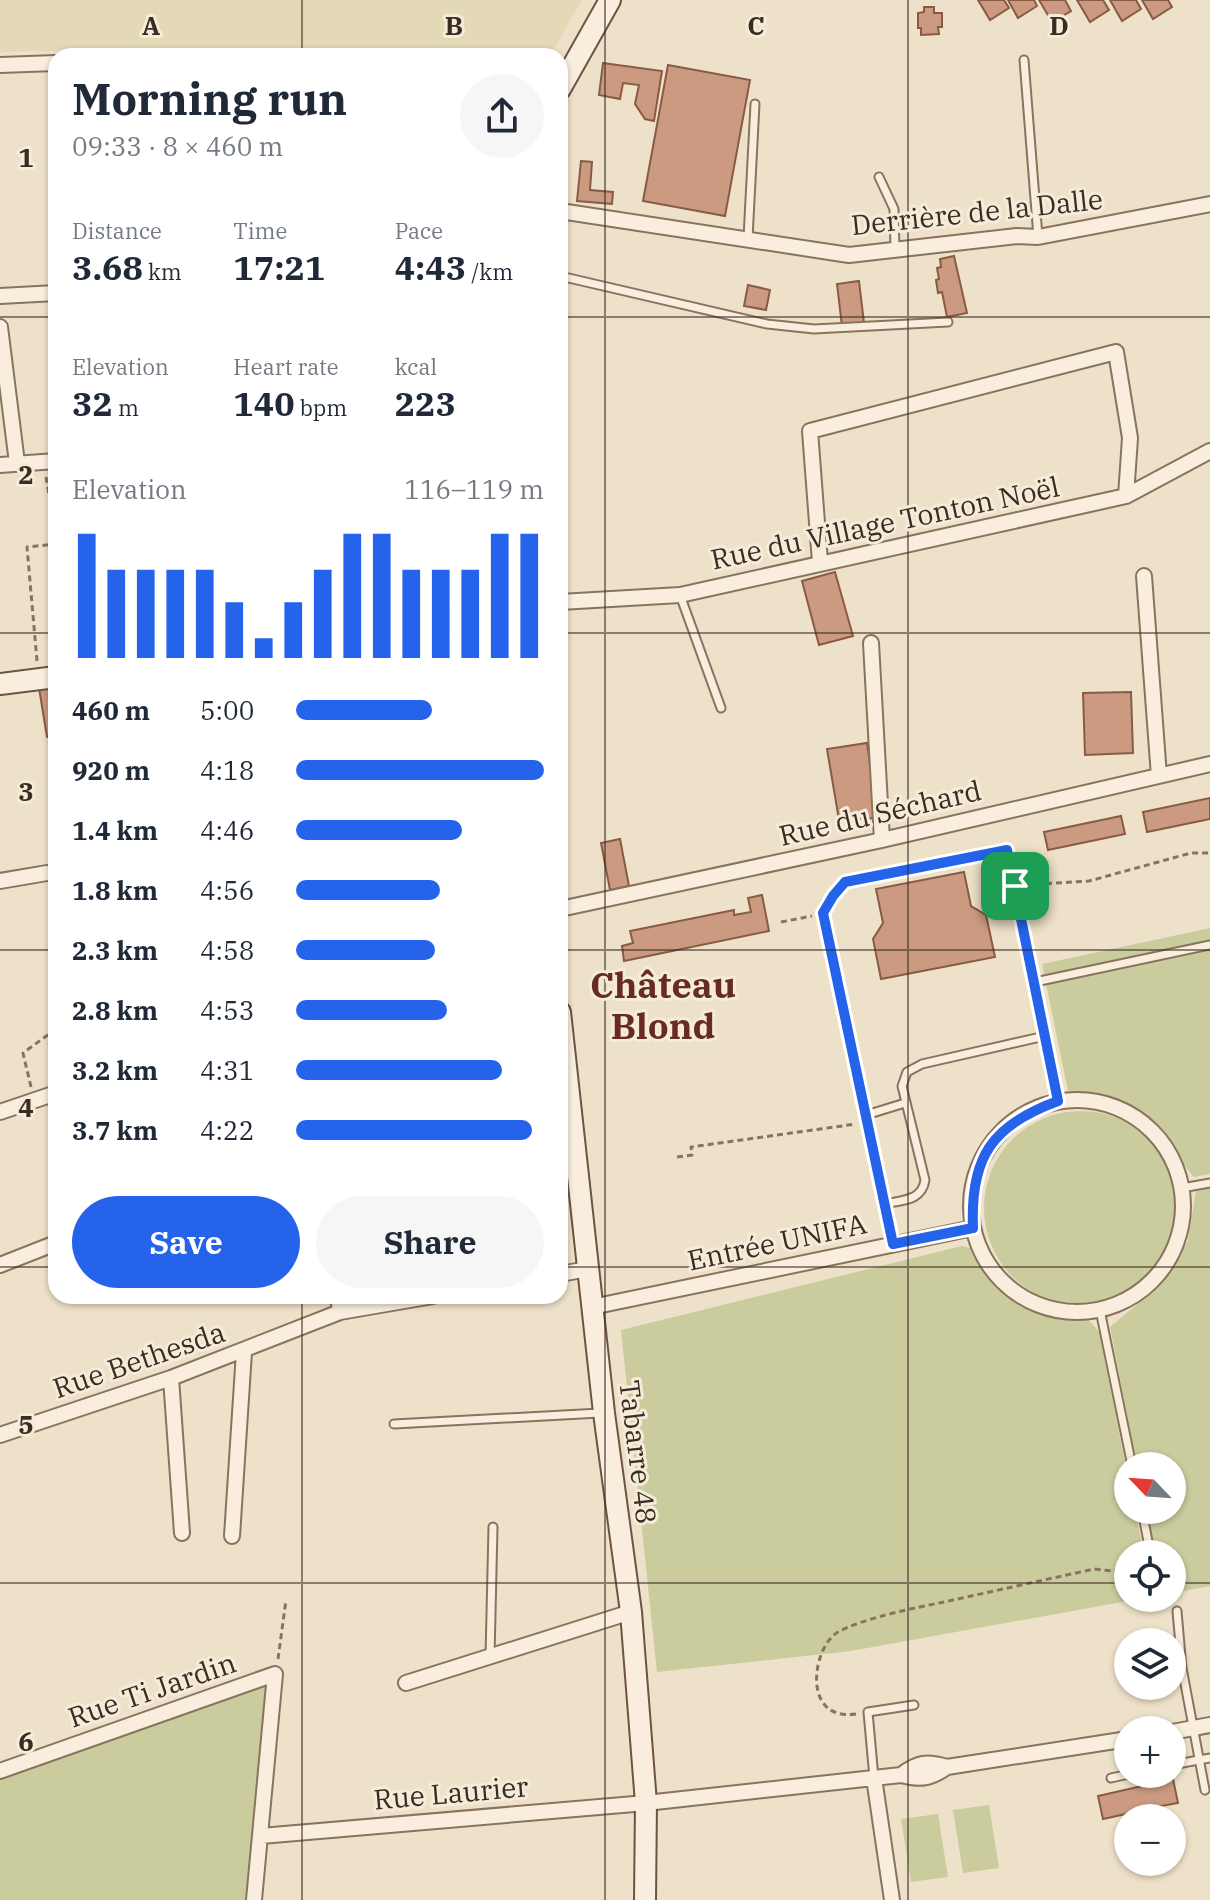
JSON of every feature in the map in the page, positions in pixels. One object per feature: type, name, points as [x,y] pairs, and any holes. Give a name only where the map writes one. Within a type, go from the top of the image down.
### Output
[{"type":"street","points":[[568,61],[610,0]]},
{"type":"street","points":[[0,65],[48,63]]},
{"type":"street","name":"Derrière de la Dalle","points":[[568,212],[849,255],[1017,236],[1038,237],[1210,204]]},
{"type":"street","points":[[0,296],[48,293]]},
{"type":"street","points":[[0,327],[4,389],[17,463]]},
{"type":"street","points":[[820,562],[810,431],[1116,352],[1130,438],[1126,496]]},
{"type":"street","name":"Rue du Village Tonton Noël","points":[[568,602],[680,595],[1126,496],[1210,451]]},
{"type":"street","points":[[0,465],[48,461]]},
{"type":"street","points":[[1144,576],[1159,776]]},
{"type":"street","points":[[871,643],[882,840]]},
{"type":"street","points":[[0,684],[48,678]]},
{"type":"street","name":"Rue du Séchard","points":[[568,907],[882,840],[1210,764]]},
{"type":"street","points":[[0,881],[48,873]]},
{"type":"street","points":[[0,1112],[48,1096]]},
{"type":"street","points":[[1092,1100],[1134,1116],[1152,1129],[1172,1156],[1182,1188],[1183,1221],[1173,1251],[1155,1278],[1130,1298],[1100,1310],[1067,1312],[1034,1303],[1006,1285],[985,1259],[973,1228],[972,1194],[981,1161],[1000,1133],[1027,1112],[1058,1101],[1092,1100]]},
{"type":"street","name":"Tabarre 48","points":[[568,1122],[631,1612],[646,1803],[645,1900]]},
{"type":"street","name":"Entrée UNIFA","points":[[592,1307],[973,1228]]},
{"type":"street","points":[[0,1265],[48,1246]]},
{"type":"street","points":[[568,1273],[588,1269]]},
{"type":"street","points":[[339,1304],[340,1312]]},
{"type":"street","name":"Rue Bethesda","points":[[0,1435],[244,1352],[340,1312],[386,1304]]},
{"type":"street","points":[[232,1536],[244,1352]]},
{"type":"street","points":[[171,1378],[182,1533]]},
{"type":"street","points":[[406,1683],[631,1612]]},
{"type":"street","points":[[254,1900],[275,1674]]},
{"type":"street","name":"Rue Ti Jardin","points":[[0,1771],[275,1674]]},
{"type":"street","points":[[1186,1729],[1210,1725]]},
{"type":"street","name":"Rue Laurier","points":[[261,1836],[646,1803],[901,1775],[919,1780],[932,1777],[947,1767],[1114,1741]]},
{"type":"street","points":[[874,1778],[892,1900]]},
{"type":"lane","points":[[1024,60],[1038,237]]},
{"type":"lane","points":[[748,238],[755,104]]},
{"type":"lane","points":[[879,177],[894,209],[895,249]]},
{"type":"lane","points":[[568,278],[767,324],[814,329],[948,322]]},
{"type":"lane","points":[[680,595],[721,708]]},
{"type":"lane","points":[[893,1244],[823,913],[845,882],[1007,850],[1058,1101]]},
{"type":"lane","points":[[1035,982],[1210,945]]},
{"type":"lane","points":[[885,1204],[916,1197],[924,1188],[925,1180],[905,1103],[903,1079],[914,1067],[1045,1036]]},
{"type":"lane","points":[[867,1118],[905,1103]]},
{"type":"lane","points":[[1182,1188],[1210,1183]]},
{"type":"lane","points":[[1100,1310],[1129,1452]]},
{"type":"lane","points":[[394,1424],[604,1413]]},
{"type":"lane","points":[[490,1657],[493,1527]]},
{"type":"lane","points":[[1177,1612],[1182,1668],[1205,1790]]},
{"type":"lane","points":[[874,1778],[868,1712],[914,1705]]},
{"type":"lane","points":[[1186,1762],[1210,1758]]},
{"type":"path","points":[[48,545],[27,547],[48,678]]},
{"type":"path","points":[[1015,886],[1089,881],[1191,853],[1210,853]]},
{"type":"path","points":[[781,922],[823,913]]},
{"type":"path","points":[[34,1102],[23,1053],[48,1035]]},
{"type":"path","points":[[677,1157],[692,1155],[691,1147],[867,1118]]},
{"type":"path","points":[[868,1712],[846,1715],[832,1712],[823,1705],[817,1692],[820,1659],[825,1646],[838,1632],[902,1611],[1094,1569],[1114,1570]]},
{"type":"path","points":[[275,1674],[286,1600]]},
{"type":"shaded area","points":[[0,0],[582,0],[555,48],[48,48],[48,51],[0,52]]},
{"type":"green space","points":[[1210,928],[1210,1174],[1194,1177],[1160,1136],[1120,1104],[1068,1091],[1042,964]]},
{"type":"green space","points":[[1081,1111],[1118,1118],[1150,1139],[1171,1171],[1178,1208],[1171,1245],[1150,1277],[1118,1298],[1081,1305],[1044,1298],[1012,1277],[991,1245],[984,1208],[991,1171],[1012,1139],[1044,1118]]},
{"type":"green space","points":[[1210,1188],[1210,1586],[1186,1590],[1186,1540],[1152,1540],[1149,1524],[1186,1524],[1186,1452],[1134,1452],[1110,1327],[1160,1285],[1188,1241],[1196,1190]]},
{"type":"green space","points":[[962,1246],[980,1253],[997,1283],[1009,1293],[1042,1309],[1084,1318],[1099,1332],[1123,1452],[1114,1452],[1114,1524],[1138,1524],[1141,1540],[1114,1540],[1114,1603],[851,1651],[657,1672],[621,1330]]},
{"type":"green space","points":[[266,1684],[246,1900],[0,1900],[0,1780]]},
{"type":"green space","points":[[989,1805],[999,1868],[963,1873],[953,1810]]},
{"type":"green space","points":[[938,1814],[948,1877],[911,1882],[901,1819]]},
{"type":"building","points":[[978,0],[1004,0],[1009,8],[990,20]]},
{"type":"building","points":[[1008,0],[1034,0],[1037,6],[1018,18]]},
{"type":"building","points":[[1039,0],[1065,0],[1071,11],[1052,22]]},
{"type":"building","points":[[1077,0],[1103,0],[1109,10],[1090,22]]},
{"type":"building","points":[[1110,0],[1136,0],[1141,9],[1122,21]]},
{"type":"building","points":[[1142,0],[1168,0],[1172,7],[1153,19]]},
{"type":"building","points":[[924,7],[934,7],[934,13],[942,13],[939,34],[921,35],[918,13],[924,12]]},
{"type":"building","points":[[603,63],[662,71],[654,121],[645,119],[635,104],[639,85],[623,83],[620,99],[599,95]]},
{"type":"building","points":[[668,65],[750,80],[725,216],[643,201]]},
{"type":"building","points":[[581,161],[592,162],[590,190],[613,192],[612,204],[577,201]]},
{"type":"building","points":[[954,256],[967,313],[947,317],[942,292],[938,293],[937,268],[941,267],[940,259]]},
{"type":"building","points":[[859,281],[864,323],[842,326],[837,284]]},
{"type":"building","points":[[748,285],[770,290],[766,310],[744,306]]},
{"type":"building","points":[[835,572],[853,636],[819,645],[802,581]]},
{"type":"building","points":[[48,686],[48,737],[47,737],[39,688]]},
{"type":"building","points":[[1131,692],[1133,753],[1085,755],[1083,693]]},
{"type":"building","points":[[867,743],[878,818],[839,820],[827,749]]},
{"type":"building","points":[[1210,798],[1210,819],[1147,832],[1143,812]]},
{"type":"building","points":[[1121,816],[1125,834],[1048,850],[1044,832]]},
{"type":"building","points":[[620,839],[629,886],[610,890],[601,843]]},
{"type":"building","points":[[964,872],[971,906],[986,915],[995,957],[881,979],[873,939],[883,923],[876,889]]},
{"type":"building","points":[[762,895],[769,931],[624,961],[622,946],[633,943],[630,931],[734,910],[734,915],[751,912],[748,898]]},
{"type":"building","points":[[1133,1788],[1175,1788],[1178,1803],[1114,1804],[1114,1817],[1103,1819],[1098,1796]]},
{"type":"district","name":"Château Blond","points":[[663,1006]]},
{"type":"route","points":[[1007,850],[1015,886],[1058,1101],[1027,1112],[1000,1133],[981,1161],[972,1194],[973,1228],[893,1244],[823,913],[845,882],[1007,850]]}]
